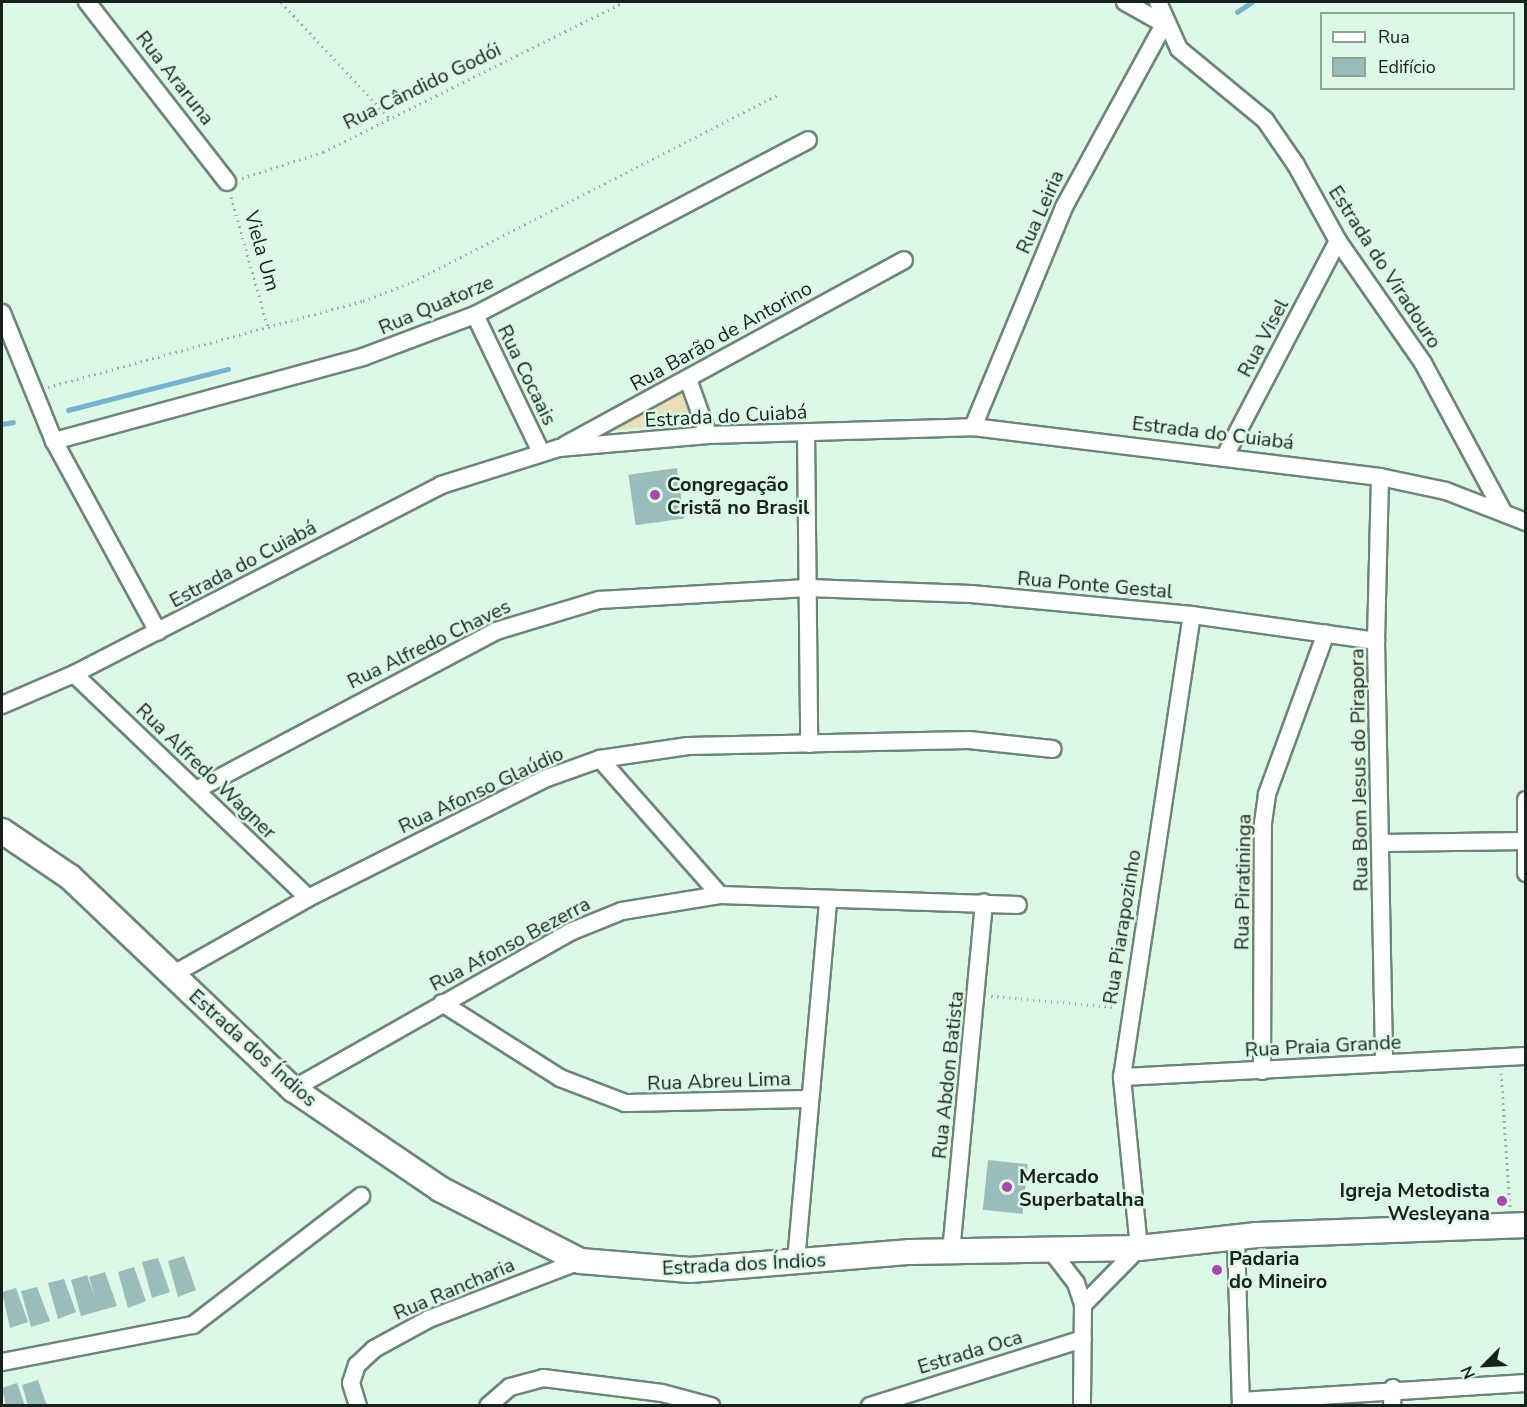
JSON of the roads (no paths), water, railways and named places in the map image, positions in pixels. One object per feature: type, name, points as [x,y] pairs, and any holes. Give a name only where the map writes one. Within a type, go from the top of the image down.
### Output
[{"type":"street","name":"Rua Araruna","points":[[87,2],[227,182]]},
{"type":"street","points":[[1125,2],[1164,24]]},
{"type":"street","name":"Estrada do Viradouro","points":[[1158,2],[1164,24],[1179,50],[1265,120],[1338,241],[1423,363],[1502,510]]},
{"type":"street","name":"Rua Leiria","points":[[973,427],[1064,207],[1164,24]]},
{"type":"street","name":"Rua Quatorze","points":[[54,441],[363,357],[475,315],[807,140]]},
{"type":"street","name":"Rua Visel","points":[[1226,454],[1338,241]]},
{"type":"street","name":"Rua Barão de Antorino","points":[[559,448],[904,260]]},
{"type":"street","name":"Rua Cocaais","points":[[475,315],[541,452]]},
{"type":"street","points":[[2,318],[54,441],[158,632]]},
{"type":"street","points":[[688,379],[708,435]]},
{"type":"street","name":"Estrada do Cuiabá","points":[[2,705],[74,675],[441,485],[559,448],[708,435],[973,427],[1226,454],[1380,477],[1502,510]]},
{"type":"street","points":[[806,432],[809,744]]},
{"type":"street","name":"Rua Bom Jesus do Pirapora","points":[[1380,477],[1376,641],[1382,843],[1384,1063]]},
{"type":"street","points":[[1502,510],[1526,522]]},
{"type":"street","name":"Rua Ponte Gestal","points":[[808,588],[971,594],[1192,615],[1376,641]]},
{"type":"street","name":"Rua Alfredo Chaves","points":[[196,790],[399,680],[534,616],[599,600],[808,588]]},
{"type":"street","name":"Rua Piarapozinho","points":[[1139,1248],[1122,1077],[1130,1008],[1192,615]]},
{"type":"street","name":"Rua Piratininga","points":[[1262,1071],[1266,804],[1326,633]]},
{"type":"street","name":"Rua Alfredo Wagner","points":[[74,675],[308,898]]},
{"type":"street","name":"Rua Afonso Glaúdio","points":[[172,975],[308,898],[546,778],[600,759],[688,746],[969,740],[1053,749]]},
{"type":"street","points":[[600,759],[720,895]]},
{"type":"street","points":[[1526,800],[1526,873]]},
{"type":"street","name":"Estrada dos Índios","points":[[2,831],[70,877],[293,1089],[440,1189],[580,1261],[690,1270],[951,1252],[1049,1248],[1139,1248],[1236,1239],[1519,1226]]},
{"type":"street","points":[[1382,843],[1525,841]]},
{"type":"street","name":"Rua Afonso Bezerra","points":[[293,1089],[442,1003],[596,921],[648,904],[720,895],[828,902],[1018,904]]},
{"type":"street","points":[[796,1261],[808,1099],[828,902]]},
{"type":"street","name":"Rua Abdon Batista","points":[[951,1252],[984,903]]},
{"type":"street","name":"Rua Abreu Lima","points":[[442,1003],[560,1077],[625,1103],[808,1099]]},
{"type":"street","name":"Rua Praia Grande","points":[[1122,1077],[1526,1056]]},
{"type":"street","points":[[2,1362],[193,1325],[361,1196]]},
{"type":"street","points":[[1236,1239],[1241,1403],[1393,1388],[1526,1383]]},
{"type":"street","points":[[1049,1248],[1076,1283],[1083,1305],[1082,1406]]},
{"type":"street","points":[[1083,1305],[1139,1248]]},
{"type":"street","name":"Rua Rancharia","points":[[358,1406],[351,1383],[357,1365],[374,1349],[429,1319],[580,1261]]},
{"type":"street","name":"Estrada Oca","points":[[870,1406],[1083,1339]]},
{"type":"street","points":[[488,1406],[510,1387],[543,1378],[662,1393],[711,1406]]},
{"type":"street","points":[[1392,1406],[1393,1388]]},
{"type":"waterway","points":[[1237,12],[1252,2]]},
{"type":"waterway","points":[[68,410],[228,369]]},
{"type":"waterway","points":[[2,424],[13,422]]},
{"type":"place","name":"Congregação Cristã no Brasil","points":[[655,495]]},
{"type":"place","name":"Mercado Superbatalha","points":[[1007,1187]]},
{"type":"place","name":"Igreja Metodista Wesleyana","points":[[1502,1201]]},
{"type":"place","name":"Padaria do Mineiro","points":[[1217,1270]]}]
